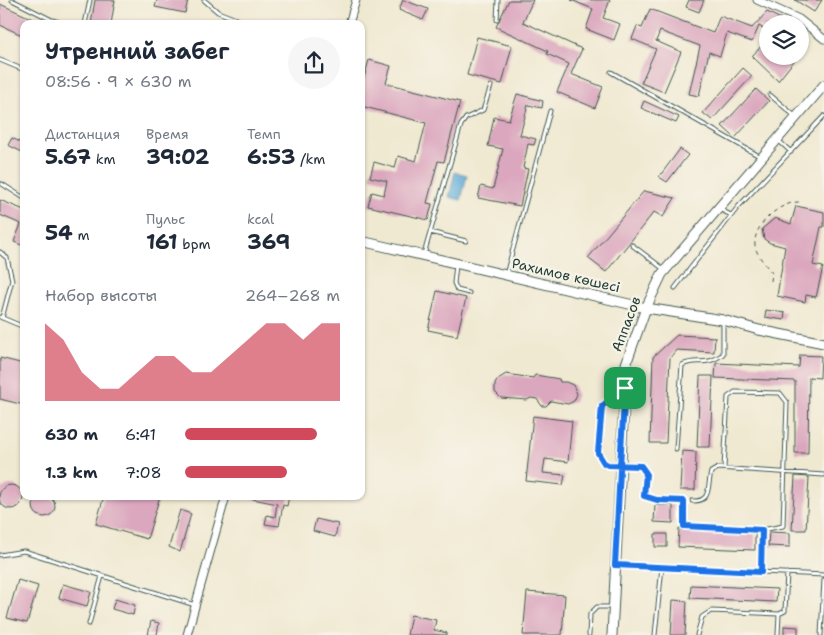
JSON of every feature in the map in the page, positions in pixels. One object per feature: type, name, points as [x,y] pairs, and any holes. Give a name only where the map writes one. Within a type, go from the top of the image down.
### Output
[{"type":"street","points":[[350,20],[356,0]]},
{"type":"street","points":[[757,0],[799,19],[824,39]]},
{"type":"street","name":"Аппасов","points":[[612,635],[626,364],[646,308],[665,270],[824,85]]},
{"type":"street","name":"Рахимов көшесі","points":[[365,242],[456,265],[646,308],[724,320],[759,330],[824,343]]},
{"type":"street","points":[[187,635],[225,500]]},
{"type":"lane","points":[[12,0],[52,20]]},
{"type":"lane","points":[[86,20],[90,0]]},
{"type":"lane","points":[[204,0],[218,12],[239,20]]},
{"type":"lane","points":[[497,20],[498,0]]},
{"type":"lane","points":[[0,60],[20,68]]},
{"type":"lane","points":[[611,72],[762,158]]},
{"type":"lane","points":[[423,257],[461,125],[466,118],[483,110],[491,86]]},
{"type":"lane","points":[[770,96],[796,117]]},
{"type":"lane","points":[[506,276],[550,111]]},
{"type":"lane","points":[[675,288],[732,215],[824,116]]},
{"type":"lane","points":[[777,140],[790,152]]},
{"type":"lane","points":[[2,184],[20,195]]},
{"type":"lane","points":[[718,209],[732,215]]},
{"type":"lane","points":[[430,232],[466,241]]},
{"type":"lane","points":[[632,245],[665,270]]},
{"type":"lane","points":[[0,252],[7,258],[12,280],[1,317],[20,325]]},
{"type":"lane","points":[[456,265],[454,283],[457,290],[469,293]]},
{"type":"lane","points":[[676,449],[682,365],[688,362],[711,362],[723,354],[724,320]]},
{"type":"lane","points":[[625,388],[606,400],[600,413],[598,453],[600,459],[608,465],[641,466],[646,473],[644,496],[657,500],[684,501],[684,526],[762,530],[783,526],[787,402],[780,393],[735,392],[728,397],[724,468]]},
{"type":"lane","points":[[692,501],[700,501],[705,498],[708,494],[711,472],[718,468],[824,475]]},
{"type":"lane","points":[[761,572],[762,530]]},
{"type":"lane","points":[[0,555],[24,551],[196,605]]},
{"type":"lane","points":[[615,565],[824,575]]},
{"type":"lane","points":[[655,635],[662,567]]},
{"type":"lane","points":[[697,635],[702,617],[711,611],[779,614],[785,611],[787,573]]},
{"type":"lane","points":[[89,624],[102,576]]},
{"type":"lane","points":[[822,635],[824,580]]},
{"type":"lane","points":[[588,635],[590,614],[597,607],[613,607]]},
{"type":"lane","points":[[778,635],[779,614]]},
{"type":"path","points":[[771,281],[772,273],[760,258],[755,246],[756,235],[774,213],[794,202],[800,202]]},
{"type":"water","points":[[455,172],[467,175],[461,200],[449,197]]},
{"type":"building","points":[[95,0],[115,0],[112,20],[92,20]]},
{"type":"building","points":[[157,0],[188,0],[185,13],[155,7]]},
{"type":"building","points":[[403,0],[428,9],[423,20],[399,10]]},
{"type":"building","points":[[509,0],[533,0],[523,22],[582,49],[571,74],[603,87],[595,108],[557,92],[569,64],[547,54],[548,51],[496,27]]},
{"type":"building","points":[[571,0],[610,0],[603,18],[620,24],[614,40],[586,29],[593,9]]},
{"type":"building","points":[[689,0],[704,0],[699,12],[686,7]]},
{"type":"building","points":[[795,0],[822,0],[814,12]]},
{"type":"building","points":[[0,4],[33,19],[20,20],[20,34],[0,25]]},
{"type":"building","points":[[650,9],[713,33],[720,16],[752,28],[759,21],[759,26],[752,42],[727,33],[720,56],[709,52],[699,96],[689,94],[700,46],[660,31],[656,41],[681,52],[664,92],[641,83],[656,49],[632,39],[637,26],[642,28]]},
{"type":"building","points":[[477,37],[512,46],[502,84],[467,75]]},
{"type":"building","points":[[759,49],[759,63],[752,56]]},
{"type":"building","points":[[369,60],[391,66],[386,83],[460,102],[444,162],[438,161],[427,203],[432,204],[428,220],[368,206],[372,192],[384,195],[387,181],[370,177],[374,162],[395,168],[398,156],[416,161],[426,123],[365,107],[365,74]]},
{"type":"building","points":[[761,65],[791,65],[778,81]]},
{"type":"building","points":[[743,68],[752,76],[712,120],[703,113]]},
{"type":"building","points":[[756,89],[769,101],[735,138],[722,126]]},
{"type":"building","points":[[517,94],[543,101],[542,108],[528,105],[520,135],[536,139],[534,145],[528,144],[523,168],[528,169],[520,206],[478,198],[481,186],[493,189],[503,149],[488,146],[494,117],[509,120]]},
{"type":"building","points":[[644,101],[679,117],[676,123],[641,108]]},
{"type":"building","points":[[12,138],[20,142],[20,151],[8,145]]},
{"type":"building","points":[[680,149],[688,155],[667,182],[659,177]]},
{"type":"building","points":[[644,191],[675,198],[663,217],[654,212],[606,272],[588,258]]},
{"type":"building","points":[[0,200],[20,208],[20,224],[0,215]]},
{"type":"building","points":[[796,206],[824,212],[824,227],[821,227],[813,265],[823,267],[816,297],[806,295],[805,302],[777,296],[785,247],[770,243],[764,239],[762,229],[775,218],[791,224]]},
{"type":"building","points":[[20,227],[20,244],[14,242]]},
{"type":"building","points":[[437,291],[466,298],[457,336],[428,330]]},
{"type":"building","points":[[766,310],[785,313],[784,320],[765,317]]},
{"type":"building","points":[[677,335],[715,337],[714,352],[676,350],[670,358],[666,443],[650,443],[653,357]]},
{"type":"building","points":[[800,355],[821,356],[820,378],[809,377],[808,453],[795,453],[795,381],[715,378],[716,363],[799,367]]},
{"type":"building","points":[[0,358],[20,363],[20,404],[0,399]]},
{"type":"building","points":[[506,374],[533,378],[535,375],[559,379],[560,382],[573,385],[577,394],[574,401],[568,404],[551,401],[546,406],[542,406],[537,399],[501,398],[495,392],[495,384],[498,379]]},
{"type":"building","points":[[700,376],[713,376],[710,447],[697,447]]},
{"type":"building","points":[[533,416],[572,421],[568,462],[545,459],[543,473],[565,475],[563,485],[526,481]]},
{"type":"building","points":[[682,451],[696,452],[695,490],[680,490]]},
{"type":"building","points":[[795,476],[809,477],[806,530],[792,530]]},
{"type":"building","points":[[11,485],[19,489],[20,500],[22,500],[19,505],[11,509],[3,505],[-1,497],[3,489]]},
{"type":"building","points":[[35,500],[53,500],[55,506],[52,514],[44,517],[36,514],[33,506]]},
{"type":"building","points":[[103,500],[159,500],[147,539],[96,524]]},
{"type":"building","points":[[258,500],[288,500],[287,506],[283,505],[279,526],[265,524],[267,515],[275,517],[277,504]]},
{"type":"building","points":[[655,505],[673,505],[673,523],[654,522]]},
{"type":"building","points":[[180,510],[191,514],[180,552],[169,547]]},
{"type":"building","points":[[316,519],[338,524],[335,537],[313,531]]},
{"type":"building","points":[[679,529],[755,533],[755,550],[678,547]]},
{"type":"building","points":[[769,532],[790,533],[790,547],[768,546]]},
{"type":"building","points":[[655,534],[667,534],[667,547],[655,547]]},
{"type":"building","points":[[18,580],[38,586],[27,623],[7,618]]},
{"type":"building","points":[[63,584],[91,592],[87,606],[59,598]]},
{"type":"building","points":[[691,585],[777,589],[776,602],[690,598]]},
{"type":"building","points":[[527,592],[565,595],[562,635],[523,635]]},
{"type":"building","points":[[115,599],[135,605],[133,615],[112,609]]},
{"type":"building","points":[[673,600],[687,601],[685,635],[671,635]]},
{"type":"building","points":[[411,615],[436,620],[434,630],[447,633],[447,635],[407,635]]},
{"type":"building","points":[[151,621],[159,623],[157,635],[148,635]]},
{"type":"building","points":[[784,626],[798,627],[798,635],[784,635]]},
{"type":"route","points":[[625,388],[606,400],[602,406],[598,453],[600,459],[608,465],[620,465],[641,466],[646,473],[644,496],[657,500],[684,501],[684,526],[762,530],[761,572],[615,565],[620,465],[625,388]]}]
